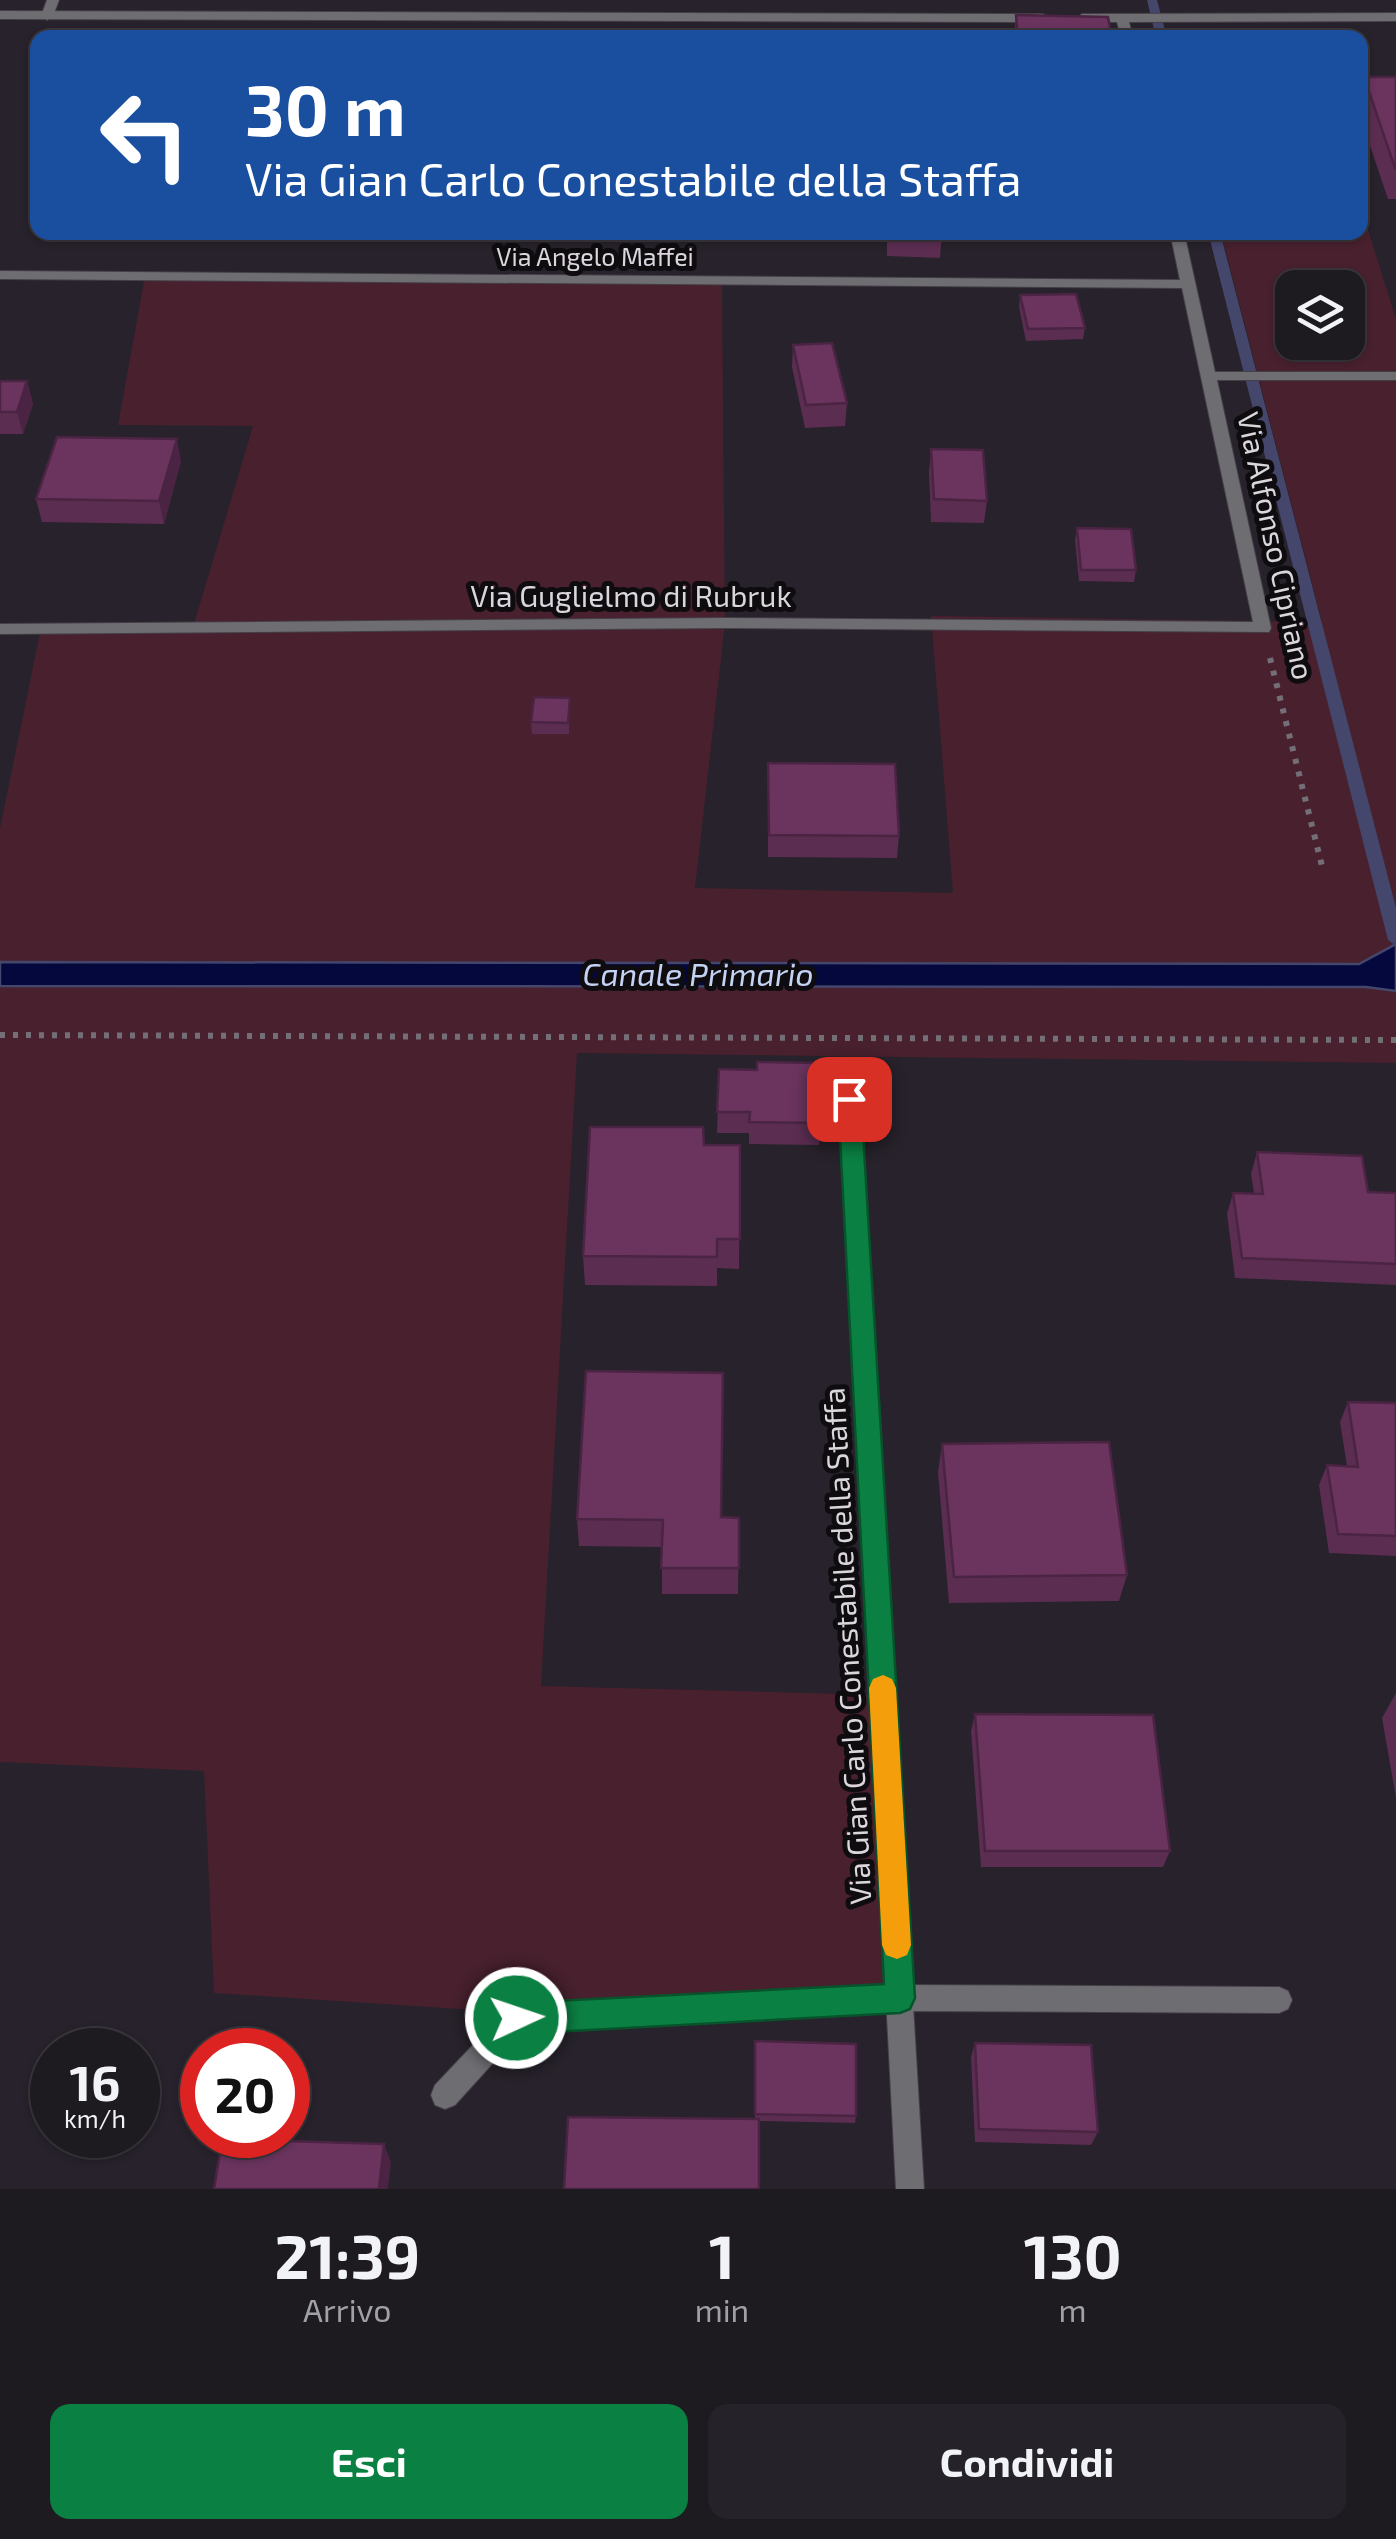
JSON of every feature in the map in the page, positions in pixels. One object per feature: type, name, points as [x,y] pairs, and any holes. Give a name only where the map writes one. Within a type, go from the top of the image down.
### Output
[{"type":"street","points":[[46,16],[53,0]]},
{"type":"street","points":[[429,18],[432,0]]},
{"type":"street","points":[[0,16],[1396,16]]},
{"type":"street","points":[[1128,30],[1129,17]]},
{"type":"street","name":"Via Alfonso Cipriano","points":[[1179,240],[1262,628]]},
{"type":"street","name":"Via Angelo Maffei","points":[[0,274],[1190,284]]},
{"type":"street","points":[[1209,376],[1396,376]]},
{"type":"street","name":"Via Guglielmo di Rubruk","points":[[0,629],[705,623],[1262,628]]},
{"type":"street","name":"Via Gian Carlo Conestabile della Staffa","points":[[849,1099],[910,2189]]},
{"type":"street","points":[[446,2095],[516,2018],[900,1998],[1278,2000]]},
{"type":"path","name":"Via Alfonso Cipriano","points":[[1262,628],[1323,870]]},
{"type":"path","points":[[0,1035],[1396,1040]]},
{"type":"shaded area","points":[[1368,230],[1396,319],[1396,1063],[577,1053],[541,1686],[883,1695],[900,1998],[568,2016],[214,1993],[204,1771],[0,1762],[0,828],[41,628],[193,627],[253,426],[118,425],[145,276],[722,281],[725,623],[695,888],[953,893],[931,616],[1322,622],[1223,240],[1368,240]]},
{"type":"water","name":"Canale Primario","points":[[1396,944],[1396,991],[1366,987],[0,986],[0,962],[1359,964]]},
{"type":"building","points":[[1016,15],[1108,17],[1110,30],[1017,30]]},
{"type":"building","points":[[1368,77],[1396,77],[1395,168],[1368,89]]},
{"type":"building","points":[[1076,294],[1085,328],[1028,329],[1020,295]]},
{"type":"building","points":[[832,343],[847,403],[806,405],[793,345]]},
{"type":"building","points":[[0,381],[27,381],[17,412],[0,412]]},
{"type":"building","points":[[57,437],[177,439],[159,501],[36,499]]},
{"type":"building","points":[[931,449],[983,450],[987,501],[934,499]]},
{"type":"building","points":[[1077,528],[1131,529],[1136,570],[1081,570]]},
{"type":"building","points":[[534,697],[570,698],[568,723],[531,722]]},
{"type":"building","points":[[768,763],[895,764],[899,836],[769,835]]},
{"type":"building","points":[[757,1062],[820,1063],[821,1123],[749,1122],[750,1112],[717,1112],[719,1069],[757,1070]]},
{"type":"building","points":[[590,1127],[703,1127],[704,1145],[740,1145],[740,1239],[717,1239],[717,1257],[583,1256]]},
{"type":"building","points":[[1257,1152],[1362,1156],[1368,1192],[1396,1193],[1396,1264],[1242,1258],[1233,1193],[1263,1194]]},
{"type":"building","points":[[586,1371],[723,1373],[721,1517],[739,1518],[739,1568],[661,1568],[663,1520],[577,1519]]},
{"type":"building","points":[[1348,1402],[1396,1403],[1396,1536],[1338,1534],[1327,1465],[1358,1467]]},
{"type":"building","points":[[1109,1442],[1127,1575],[954,1577],[942,1444]]},
{"type":"building","points":[[975,1714],[1153,1715],[1170,1851],[985,1851]]},
{"type":"building","points":[[755,2041],[856,2044],[856,2116],[755,2114]]},
{"type":"building","points":[[975,2043],[1091,2045],[1098,2132],[979,2129]]},
{"type":"building","points":[[568,2117],[759,2119],[759,2189],[564,2189]]},
{"type":"building","points":[[310,2142],[384,2144],[379,2189],[214,2189],[219,2158],[310,2158]]},
{"type":"waterway","points":[[1152,0],[1160,30]]},
{"type":"waterway","points":[[1216,240],[1396,940]]},
{"type":"slow traffic","points":[[883,1688],[897,1945]]},
{"type":"route","points":[[516,2018],[900,1998],[849,1099]]}]
